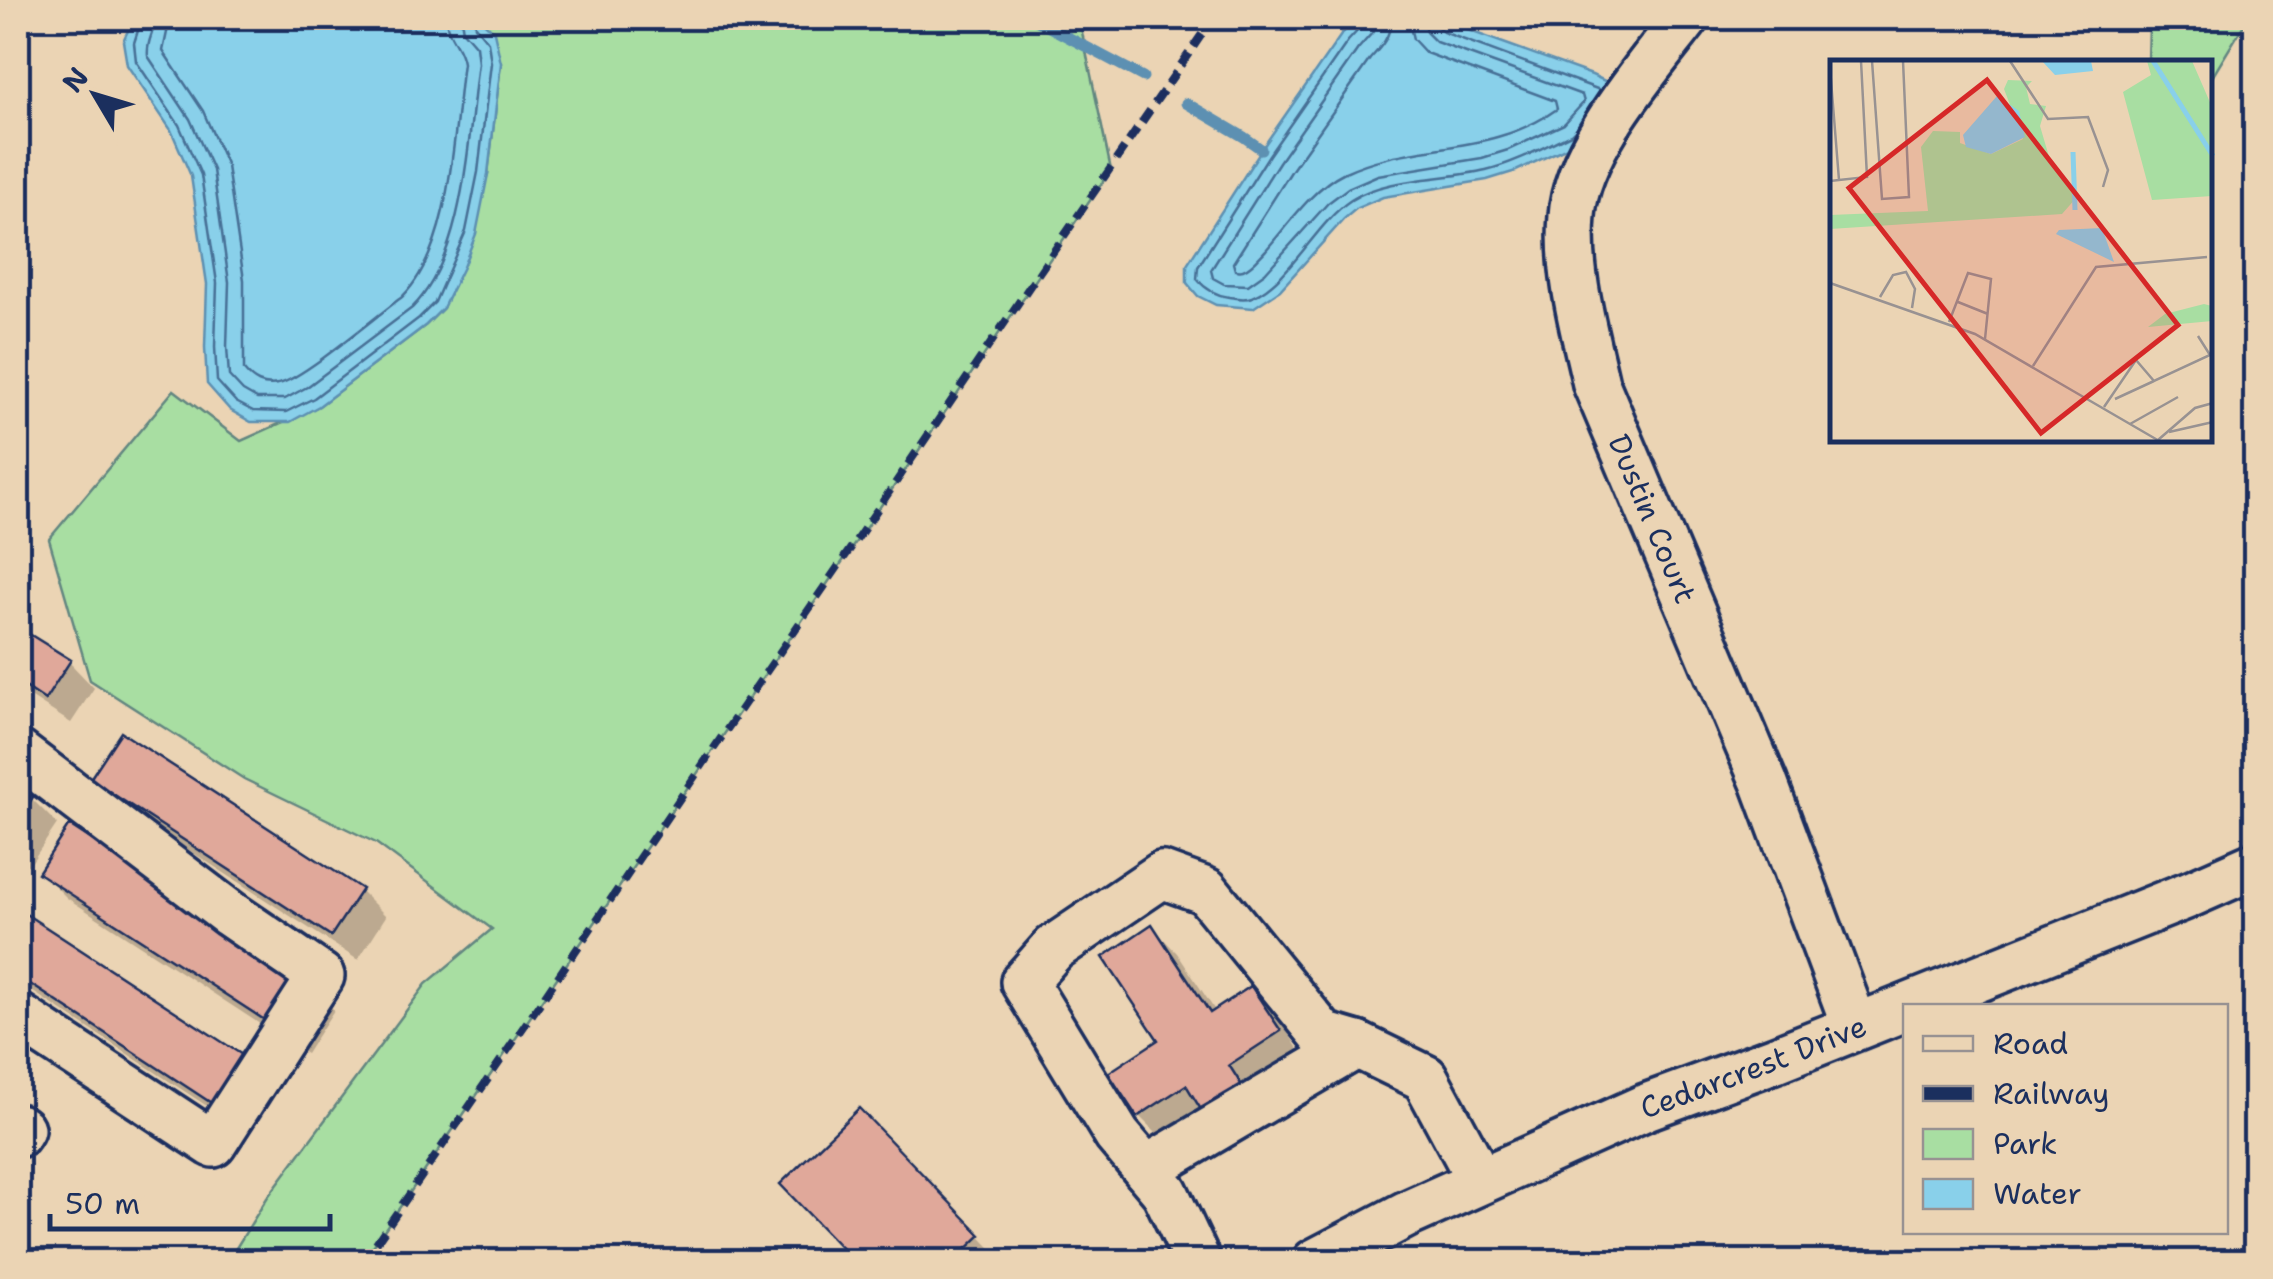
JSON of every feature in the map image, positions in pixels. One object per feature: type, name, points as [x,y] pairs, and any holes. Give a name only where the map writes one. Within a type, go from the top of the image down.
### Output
[{"type":"street","name":"Dustin Court","points":[[1686,18],[1594,148],[1580,180],[1572,213],[1571,248],[1581,316],[1596,384],[1764,782],[1854,1026]]},
{"type":"street","points":[[18,754],[230,914],[321,976],[213,1144],[18,1016]]},
{"type":"street","name":"Cedarcrest Drive","points":[[1910,1004],[2256,866]]},
{"type":"street","points":[[1198,1262],[1165,1192],[1117,1135],[1024,982],[1054,948],[1162,875],[1206,891],[1323,1035],[1357,1045],[1425,1078],[1480,1180]]},
{"type":"street","name":"Cedarcrest Drive","points":[[1316,1262],[1480,1180],[1646,1108],[1903,1007]]},
{"type":"street","points":[[1146,1169],[1357,1045]]},
{"type":"green space","points":[[479,18],[1079,18],[1111,170],[363,1261],[228,1261],[267,1198],[426,984],[492,929],[376,843],[244,779],[90,680],[49,539],[174,390],[241,441],[319,406],[443,308],[488,174],[501,63]]},
{"type":"green space","points":[[2152,18],[2248,18],[2213,76],[2213,60],[2148,60]]},
{"type":"water","points":[[134,18],[480,18],[494,32],[501,63],[488,174],[476,234],[443,308],[319,406],[290,422],[251,422],[230,410],[207,384],[207,284],[191,176],[171,130],[127,65],[123,41]]},
{"type":"water","points":[[1357,18],[1434,18],[1620,88],[1578,142],[1516,171],[1487,180],[1383,197],[1357,208],[1280,290],[1253,308],[1216,305],[1198,296],[1187,283],[1187,265],[1261,150]]},
{"type":"building","points":[[18,627],[71,660],[45,700],[18,682]]},
{"type":"building","points":[[121,732],[362,889],[331,936],[90,779]]},
{"type":"building","points":[[18,786],[33,797],[18,821]]},
{"type":"building","points":[[69,825],[311,983],[280,1030],[38,873]]},
{"type":"building","points":[[18,909],[250,1060],[219,1108],[18,976]]},
{"type":"building","points":[[1152,924],[1210,1013],[1251,986],[1281,1031],[1229,1065],[1248,1095],[1208,1121],[1186,1085],[1137,1117],[1108,1073],[1158,1040],[1103,957]]},
{"type":"building","points":[[859,1108],[981,1235],[953,1262],[855,1262],[780,1184]]},
{"type":"waterway","points":[[1032,18],[1143,77]]},
{"type":"waterway","points":[[1186,103],[1261,149]]},
{"type":"railway","points":[[363,1262],[1213,18]]}]
